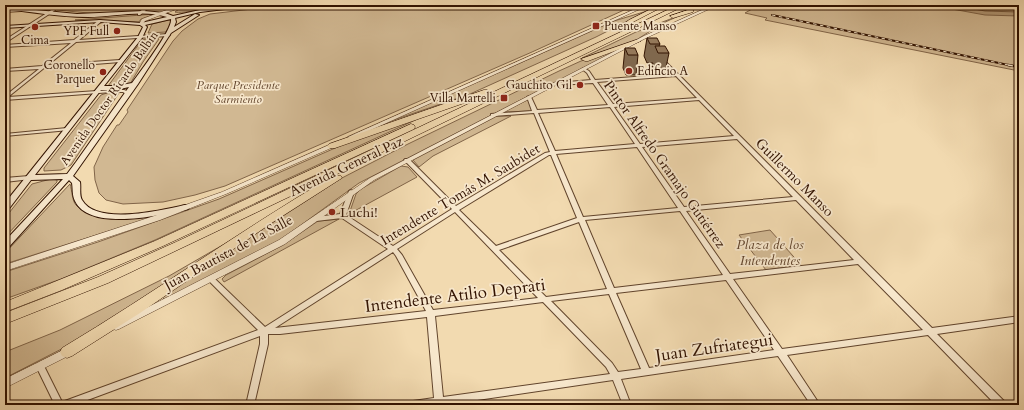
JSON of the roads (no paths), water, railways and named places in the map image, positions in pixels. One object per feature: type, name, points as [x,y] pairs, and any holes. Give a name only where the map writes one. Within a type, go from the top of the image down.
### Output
[{"type":"highway","name":"Avenida General Paz","points":[[5,307],[65,284],[143,251],[672,5]]},
{"type":"highway","name":"Avenida General Paz","points":[[5,320],[148,260],[683,5]]},
{"type":"highway","points":[[619,30],[631,21],[661,6]]},
{"type":"highway","points":[[629,31],[691,11]]},
{"type":"highway","points":[[532,78],[642,41]]},
{"type":"highway","points":[[332,146],[487,92]]},
{"type":"highway","points":[[67,352],[129,315],[289,206],[408,137]]},
{"type":"main road","points":[[141,24],[200,11],[256,5]]},
{"type":"main road","name":"Avenida Doctor Ricardo Balbín","points":[[5,10],[106,16],[162,14],[173,18],[174,21],[168,34],[135,84],[76,167],[5,246]]},
{"type":"main road","points":[[168,34],[193,17],[219,10]]},
{"type":"main road","name":"Avenida Doctor Ricardo Balbín","points":[[5,208],[140,36],[145,27],[141,24],[66,20],[48,13]]},
{"type":"main road","points":[[31,24],[106,16]]},
{"type":"main road","points":[[5,26],[81,22]]},
{"type":"main road","points":[[98,90],[135,84]]},
{"type":"main road","points":[[35,171],[53,172],[76,167]]},
{"type":"main road","points":[[29,178],[69,176],[76,182],[77,199],[80,203],[91,211],[101,214],[132,216],[185,207]]},
{"type":"street","points":[[5,42],[61,5]]},
{"type":"street","points":[[139,14],[150,5]]},
{"type":"street","points":[[141,24],[143,20],[162,14],[179,5]]},
{"type":"street","name":"Avenida General Paz","points":[[5,268],[157,218],[224,193],[646,5]]},
{"type":"street","name":"Juan Bautista de La Salle","points":[[5,384],[282,242],[372,179],[493,115],[716,5]]},
{"type":"street","points":[[20,10],[57,8]]},
{"type":"street","points":[[5,98],[100,21]]},
{"type":"street","points":[[5,46],[168,34]]},
{"type":"street","name":"Guillermo Manso","points":[[657,54],[676,75],[931,331],[1002,405]]},
{"type":"street","points":[[5,70],[120,61]]},
{"type":"street","name":"Pintor Alfredo Gramajo Gutiérrez","points":[[584,69],[639,145],[816,405]]},
{"type":"street","points":[[556,84],[676,75]]},
{"type":"street","points":[[5,98],[98,90],[119,90],[128,93]]},
{"type":"street","points":[[529,97],[646,372]]},
{"type":"street","points":[[493,115],[700,99]]},
{"type":"street","points":[[5,135],[67,130]]},
{"type":"street","name":"Intendente Tomás M. Saubidet","points":[[264,331],[456,209],[542,157],[552,153],[739,137]]},
{"type":"street","points":[[408,160],[609,365],[616,376],[627,405]]},
{"type":"street","points":[[5,180],[29,178]]},
{"type":"street","points":[[343,216],[352,192]]},
{"type":"street","points":[[494,249],[580,219],[798,198]]},
{"type":"street","points":[[316,219],[343,216],[393,249],[399,256],[431,314],[439,403]]},
{"type":"street","name":"Intendente Atilio Deprati","points":[[64,405],[264,331],[280,331],[431,314],[542,298],[611,292],[861,260]]},
{"type":"street","points":[[211,278],[257,322],[264,331],[264,344],[250,405]]},
{"type":"street","name":"Juan Zufriategui","points":[[413,405],[439,403],[780,352],[1019,319]]},
{"type":"street","points":[[40,366],[59,405]]},
{"type":"water","points":[[930,5],[1019,5],[1019,16],[985,15]]},
{"type":"railway","points":[[772,15],[1010,65]]},
{"type":"railway","points":[[1010,65],[1019,67]]},
{"type":"place","name":"Puente Manso","points":[[596,26]]},
{"type":"place","name":"Cima","points":[[35,27]]},
{"type":"place","name":"YPF Full","points":[[117,31]]},
{"type":"place","name":"Edificio A","points":[[629,71]]},
{"type":"place","name":"Coronello Parquet","points":[[103,72]]},
{"type":"place","name":"Gauchito Gil","points":[[580,85]]},
{"type":"place","name":"Villa Martelli","points":[[504,98]]},
{"type":"place","name":"Luchi!","points":[[332,212]]},
{"type":"park label","name":"Parque Presidente Sarmiento","points":[[238,92]]},
{"type":"park label","name":"Plaza de los Intendentes","points":[[770,252]]}]
